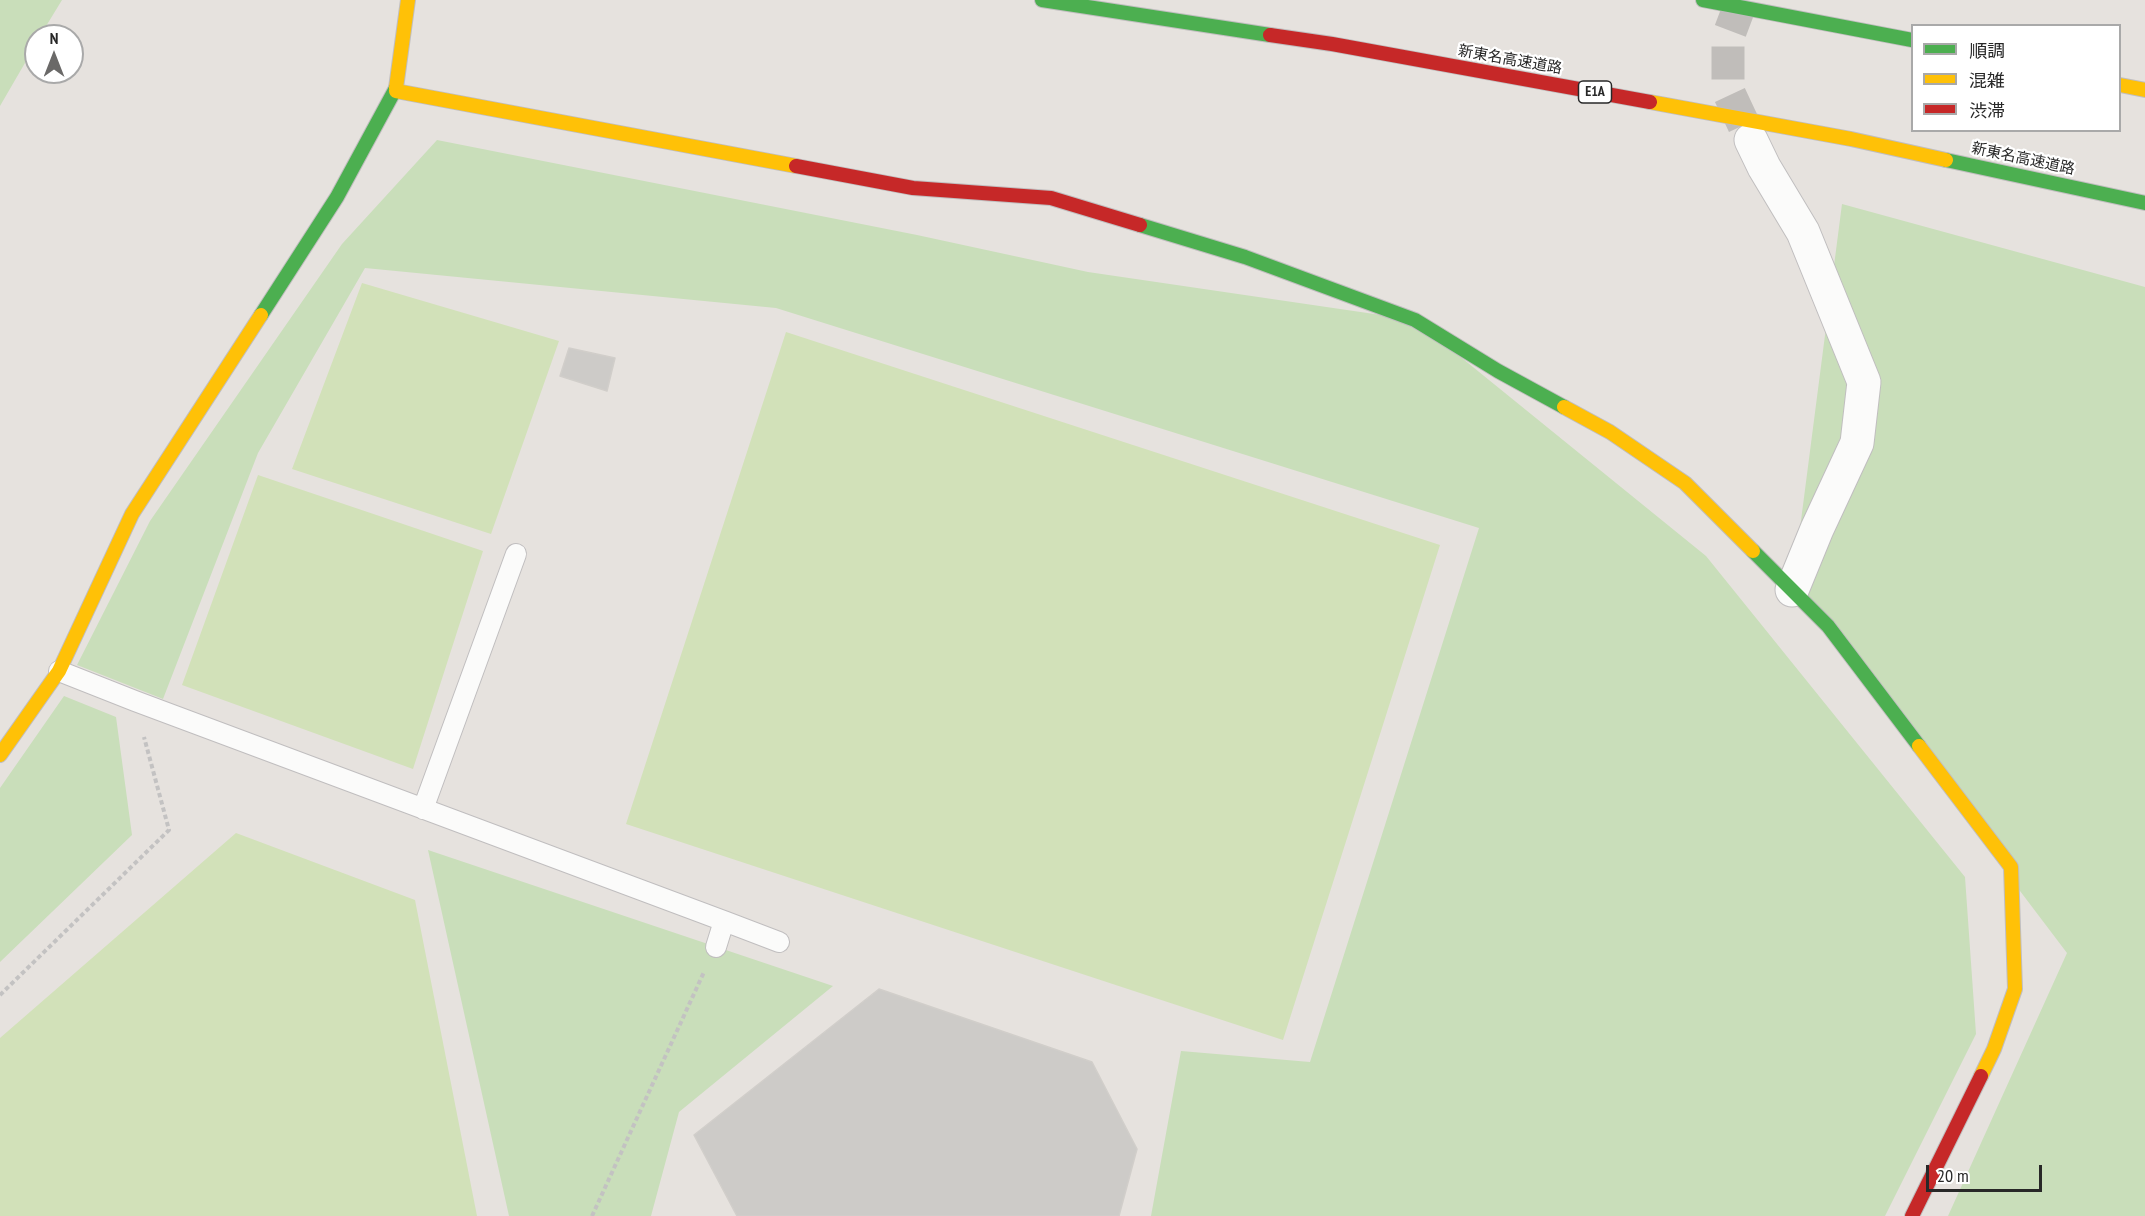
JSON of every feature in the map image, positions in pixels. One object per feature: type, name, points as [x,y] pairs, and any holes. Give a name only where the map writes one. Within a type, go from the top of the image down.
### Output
[{"type":"main road","points":[[0,755],[59,671],[132,514],[337,197],[396,92],[408,0]]},
{"type":"main road","name":"新東名高速道路","points":[[1042,0],[1332,44],[1851,139],[2145,202]]},
{"type":"main road","points":[[1703,0],[1911,40]]},
{"type":"main road","points":[[2121,85],[2145,90]]},
{"type":"main road","points":[[396,92],[913,188],[1051,198],[1245,257],[1415,320],[1498,371],[1610,432],[1685,483],[1828,626],[2011,867],[2015,989],[1994,1049],[1912,1216]]},
{"type":"street","points":[[1751,140],[1764,167],[1803,232],[1864,382],[1857,443],[1792,590]]},
{"type":"lane","points":[[423,809],[516,554]]},
{"type":"lane","points":[[59,671],[779,942]]},
{"type":"lane","points":[[716,947],[724,921]]},
{"type":"path","points":[[0,995],[169,830],[135,701]]},
{"type":"path","points":[[592,1216],[716,947]]},
{"type":"green space","points":[[0,0],[62,0],[47,24],[24,24],[24,65],[0,106]]},
{"type":"green space","points":[[437,140],[917,235],[1088,272],[1415,320],[1706,556],[1965,877],[1976,1034],[1885,1216],[1151,1216],[1181,1051],[1310,1062],[1479,528],[776,308],[365,268],[258,453],[163,699],[77,665],[150,521],[342,244]]},
{"type":"green space","points":[[1842,204],[2145,287],[2145,1216],[1948,1216],[2067,953],[1792,590]]},
{"type":"green space","points":[[362,283],[559,341],[491,534],[292,469]]},
{"type":"green space","points":[[786,332],[1440,545],[1283,1040],[626,824]]},
{"type":"green space","points":[[258,475],[483,551],[413,769],[182,685]]},
{"type":"green space","points":[[64,696],[116,717],[132,835],[0,962],[0,788]]},
{"type":"green space","points":[[236,833],[415,900],[477,1216],[0,1216],[0,1038]]},
{"type":"green space","points":[[428,850],[833,986],[679,1112],[651,1216],[509,1216]]},
{"type":"building","points":[[569,348],[615,358],[607,391],[560,376]]},
{"type":"building","points":[[879,989],[1092,1062],[1137,1149],[1119,1216],[737,1216],[694,1135]]},
{"type":"tunnel","points":[[1742,0],[1728,37],[1728,91],[1751,140]]},
{"type":"traffic: fast","points":[[1042,0],[1270,35]]},
{"type":"traffic: fast","points":[[1703,0],[1911,40]]},
{"type":"traffic: fast","points":[[261,315],[337,197],[396,88]]},
{"type":"traffic: fast","points":[[1946,160],[2145,203]]},
{"type":"traffic: fast","points":[[1140,225],[1245,257],[1415,320],[1498,371],[1564,407]]},
{"type":"traffic: fast","points":[[1753,551],[1828,626],[1919,746]]},
{"type":"traffic: slow","points":[[396,88],[408,0]]},
{"type":"traffic: slow","points":[[2121,85],[2145,90]]},
{"type":"traffic: slow","points":[[396,91],[796,166]]},
{"type":"traffic: slow","points":[[1650,102],[1851,139],[1946,160]]},
{"type":"traffic: slow","points":[[0,755],[59,671],[132,514],[261,315]]},
{"type":"traffic: slow","points":[[1564,407],[1610,432],[1685,483],[1753,551]]},
{"type":"traffic: slow","points":[[1919,746],[2011,867],[2015,989],[1994,1049],[1981,1076]]},
{"type":"traffic: jam","points":[[1270,35],[1332,44],[1650,102]]},
{"type":"traffic: jam","points":[[796,166],[913,188],[1051,198],[1140,225]]},
{"type":"traffic: jam","points":[[1912,1216],[1981,1076]]}]
